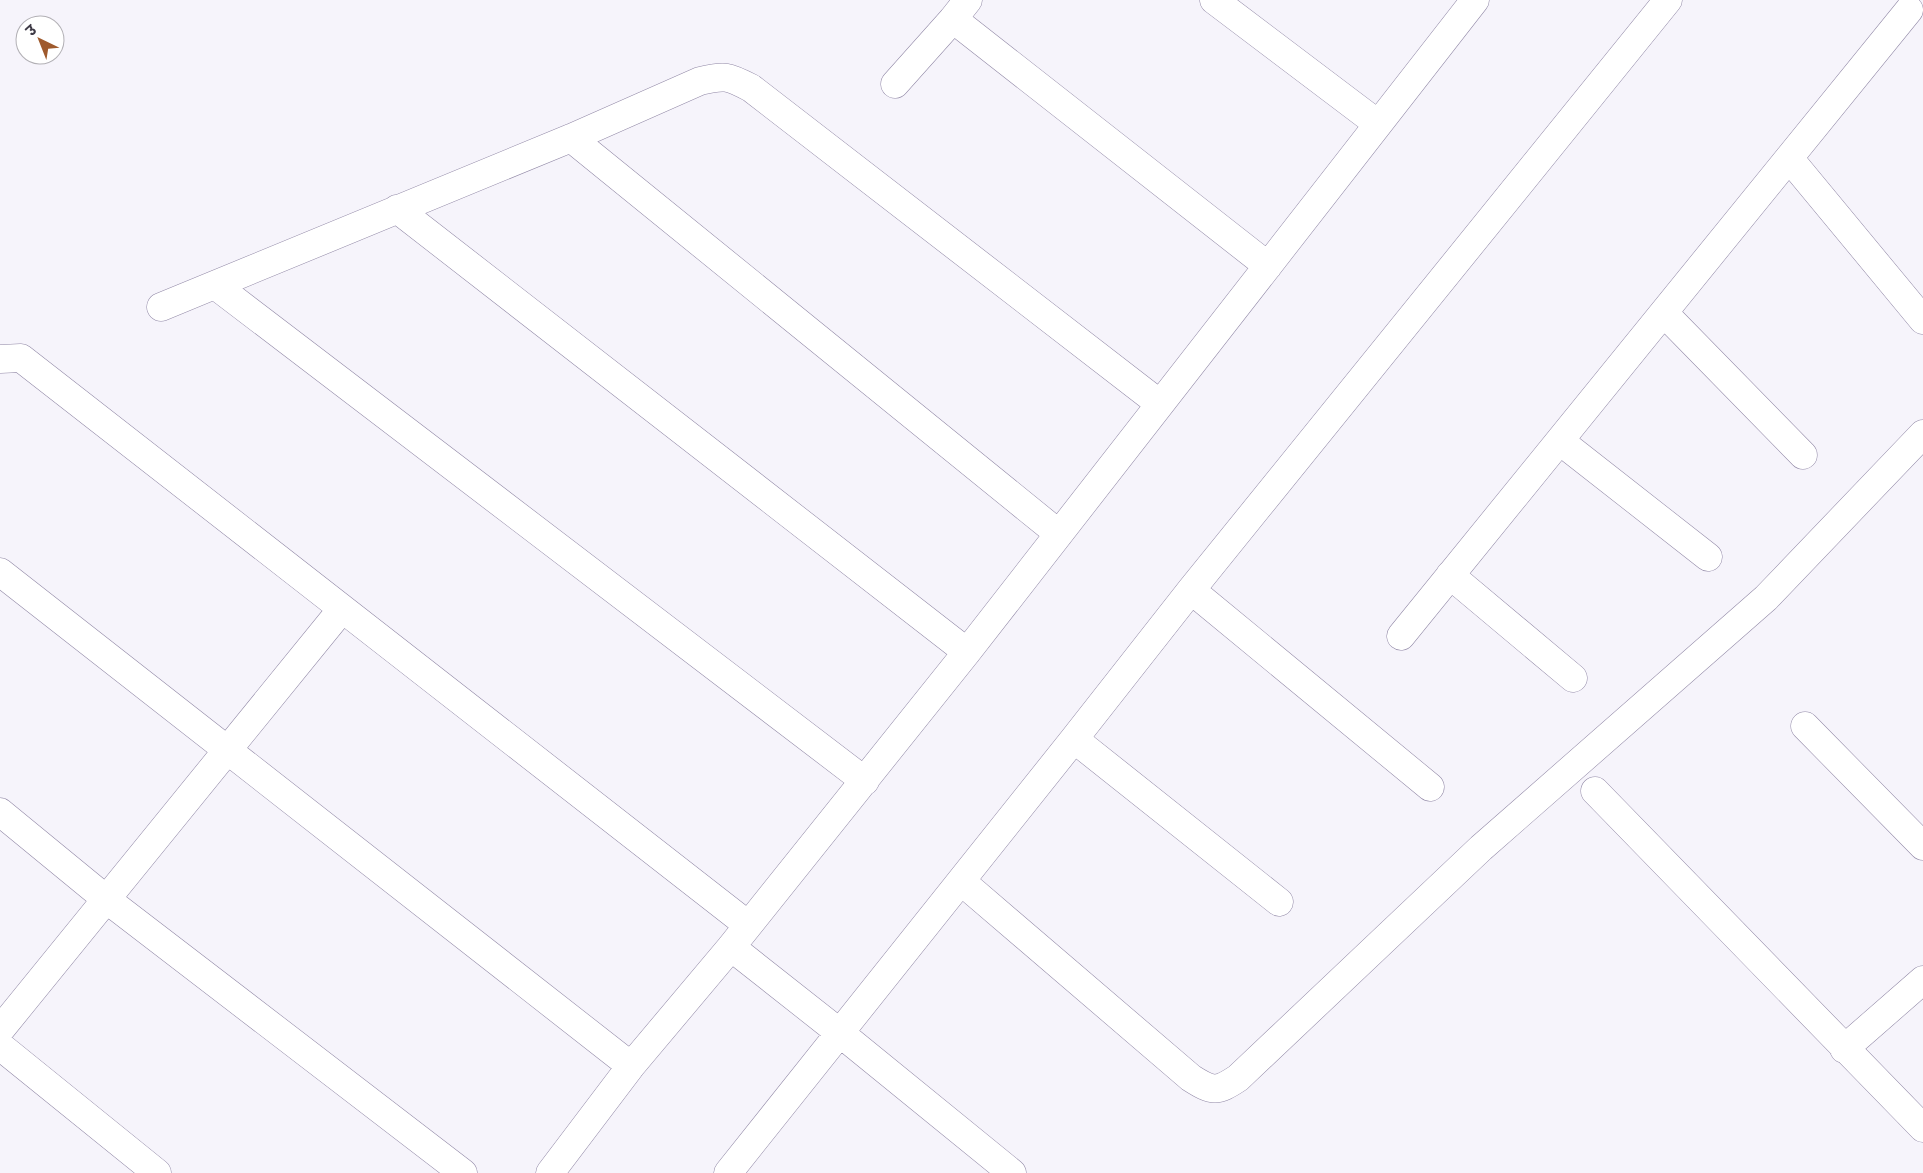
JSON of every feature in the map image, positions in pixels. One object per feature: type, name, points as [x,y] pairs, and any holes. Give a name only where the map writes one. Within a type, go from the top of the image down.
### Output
[{"type":"street","points":[[1214,0],[1378,124]]},
{"type":"street","points":[[550,1173],[631,1066],[731,948],[967,652],[1475,0]]},
{"type":"street","points":[[728,1173],[1191,590],[1668,0]]},
{"type":"street","points":[[895,84],[960,9],[1268,266]]},
{"type":"street","points":[[1401,636],[1910,12]]},
{"type":"street","points":[[161,307],[571,138],[700,81],[720,76],[736,80],[751,88],[1160,404]]},
{"type":"street","points":[[571,138],[1059,534]]},
{"type":"street","points":[[1789,158],[1923,320]]},
{"type":"street","points":[[397,209],[967,652]]},
{"type":"street","points":[[215,285],[865,781]]},
{"type":"street","points":[[1664,313],[1803,455]]},
{"type":"street","points":[[0,359],[21,358],[748,926]]},
{"type":"street","points":[[961,881],[1191,1078],[1206,1088],[1221,1089],[1238,1078],[1481,848],[1766,598],[1923,434]]},
{"type":"street","points":[[1560,441],[1708,557]]},
{"type":"street","points":[[0,572],[631,1066]]},
{"type":"street","points":[[1450,575],[1573,678]]},
{"type":"street","points":[[1191,590],[1430,787]]},
{"type":"street","points":[[0,1030],[342,609]]},
{"type":"street","points":[[1805,726],[1923,846]]},
{"type":"street","points":[[1074,739],[1279,902]]},
{"type":"street","points":[[1595,791],[1923,1128]]},
{"type":"street","points":[[0,812],[106,899],[463,1173]]},
{"type":"street","points":[[731,948],[840,1033],[1012,1173]]},
{"type":"street","points":[[1844,1048],[1923,980]]},
{"type":"street","points":[[0,1046],[157,1173]]}]
